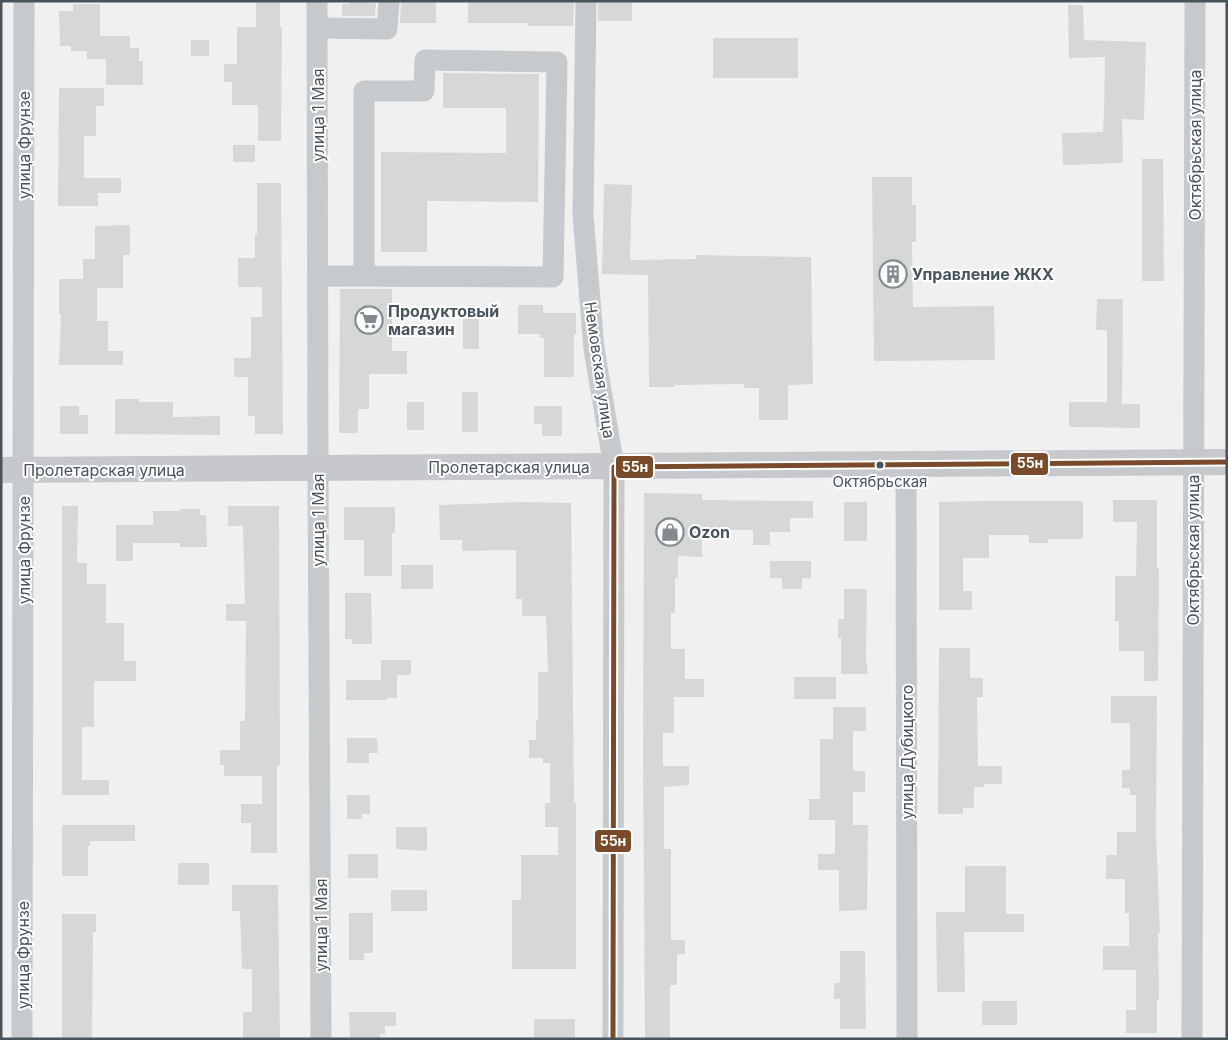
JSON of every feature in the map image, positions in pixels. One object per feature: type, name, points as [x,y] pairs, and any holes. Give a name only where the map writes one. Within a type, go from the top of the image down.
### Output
[{"type":"main road","name":"Пролетарская улица","points":[[13,470],[1227,462]]},
{"type":"street","name":"улица Фрунзе","points":[[22,1039],[13,470],[24,1]]},
{"type":"street","name":"улица 1 Мая","points":[[317,1],[321,1039]]},
{"type":"street","points":[[317,28],[387,29],[389,1]]},
{"type":"street","name":"Немовская улица","points":[[586,1],[582,215],[594,349],[614,466],[613,1039]]},
{"type":"street","name":"Октябрьская улица","points":[[1192,1039],[1195,1]]},
{"type":"street","points":[[318,276],[553,277],[557,62],[425,60],[424,91],[364,90],[364,275]]},
{"type":"street","name":"улица Дубицкого","points":[[906,465],[907,1039]]},
{"type":"building","points":[[256,1],[280,1],[280,27],[282,27],[281,141],[258,141],[258,105],[232,105],[232,82],[224,82],[224,64],[237,64],[237,27],[256,27]]},
{"type":"building","points":[[349,1],[376,3],[375,16],[342,16],[342,4],[349,4]]},
{"type":"building","points":[[401,1],[436,1],[436,23],[400,23]]},
{"type":"building","points":[[468,1],[574,1],[573,26],[528,26],[528,23],[468,23]]},
{"type":"building","points":[[598,1],[632,1],[632,21],[598,21]]},
{"type":"building","points":[[73,4],[100,4],[100,36],[130,36],[130,48],[139,48],[139,61],[143,61],[143,85],[106,85],[106,59],[87,59],[87,51],[71,51],[71,46],[60,46],[59,11],[73,11]]},
{"type":"building","points":[[1068,5],[1083,5],[1084,40],[1146,42],[1144,120],[1122,119],[1123,163],[1063,165],[1062,133],[1103,132],[1104,112],[1105,57],[1069,58]]},
{"type":"building","points":[[713,38],[798,38],[798,78],[713,78]]},
{"type":"building","points":[[191,40],[209,40],[209,56],[191,56]]},
{"type":"building","points":[[443,73],[539,74],[538,202],[427,201],[427,252],[381,252],[381,152],[506,153],[506,108],[443,108]]},
{"type":"building","points":[[59,88],[104,88],[104,106],[96,106],[96,136],[84,136],[84,178],[121,178],[121,193],[98,193],[98,206],[58,206]]},
{"type":"building","points":[[233,145],[255,145],[255,162],[233,162]]},
{"type":"building","points":[[1142,159],[1163,159],[1164,281],[1142,281]]},
{"type":"building","name":"Управление ЖКХ","points":[[872,177],[912,177],[912,205],[916,205],[916,242],[912,242],[913,307],[994,306],[995,360],[874,361]]},
{"type":"building","points":[[257,183],[281,183],[283,434],[255,434],[255,416],[248,416],[248,377],[234,377],[234,358],[251,358],[251,317],[262,317],[262,287],[238,287],[238,258],[255,258]]},
{"type":"building","points":[[604,184],[632,185],[630,260],[696,259],[696,255],[811,257],[813,384],[788,385],[788,420],[759,420],[759,388],[744,388],[744,384],[649,387],[648,275],[602,274]]},
{"type":"building","points":[[130,225],[130,255],[123,255],[123,288],[97,288],[97,321],[108,321],[108,351],[123,351],[123,365],[59,365],[61,314],[59,314],[59,279],[83,279],[83,259],[95,259],[95,226]]},
{"type":"building","points":[[340,289],[392,289],[392,351],[407,351],[407,374],[369,374],[369,409],[358,409],[358,433],[339,433]]},
{"type":"building","points":[[1097,299],[1123,299],[1122,404],[1140,404],[1140,428],[1069,427],[1069,402],[1107,402],[1107,330],[1096,330]]},
{"type":"building","points":[[518,305],[543,305],[543,313],[576,313],[574,377],[544,377],[544,338],[540,338],[540,334],[518,334]]},
{"type":"building","points":[[463,311],[479,311],[479,349],[463,349]]},
{"type":"building","points":[[462,392],[478,392],[478,432],[462,432]]},
{"type":"building","points":[[115,399],[139,399],[139,402],[173,402],[173,417],[220,416],[220,435],[115,434]]},
{"type":"building","points":[[407,402],[424,402],[424,430],[407,430]]},
{"type":"building","points":[[60,406],[79,406],[79,415],[88,415],[88,434],[60,434]]},
{"type":"building","points":[[534,406],[562,406],[562,436],[542,436],[542,424],[534,424]]},
{"type":"building","points":[[644,493],[702,494],[702,500],[813,501],[813,518],[790,518],[790,532],[770,532],[770,545],[753,545],[753,530],[702,530],[702,557],[678,556],[678,578],[675,578],[675,613],[671,613],[671,649],[685,649],[685,679],[704,679],[704,697],[674,697],[674,733],[663,733],[663,766],[689,766],[689,785],[664,787],[664,849],[671,849],[671,940],[685,940],[685,954],[677,954],[677,985],[670,985],[670,1039],[645,1039]]},
{"type":"building","points":[[1113,500],[1157,500],[1157,568],[1159,568],[1158,681],[1144,681],[1144,651],[1119,651],[1119,621],[1115,621],[1115,576],[1136,576],[1137,522],[1113,522]]},
{"type":"building","points":[[1083,501],[1083,539],[1048,539],[1048,543],[1029,543],[1029,535],[989,535],[989,558],[963,558],[963,591],[972,591],[972,610],[939,610],[939,502]]},
{"type":"building","points":[[521,502],[571,503],[574,803],[576,803],[576,969],[512,969],[512,900],[521,900],[521,855],[558,855],[558,827],[545,827],[545,803],[550,803],[550,763],[543,763],[543,758],[529,758],[529,740],[536,740],[538,672],[548,672],[546,616],[522,616],[522,599],[516,599],[516,550],[462,551],[462,540],[440,540],[439,505]]},
{"type":"building","points":[[844,502],[867,502],[867,541],[844,541]]},
{"type":"building","points":[[62,506],[78,506],[77,563],[87,563],[87,584],[106,584],[106,623],[124,623],[124,661],[136,661],[136,681],[94,681],[94,727],[82,727],[82,780],[109,780],[109,795],[62,795]]},
{"type":"building","points":[[228,506],[279,506],[280,765],[277,765],[277,853],[251,853],[251,823],[241,823],[241,804],[262,804],[262,776],[224,776],[224,765],[220,765],[220,750],[240,750],[240,721],[245,721],[246,621],[226,621],[226,604],[245,604],[243,526],[228,526]]},
{"type":"building","points":[[344,507],[395,507],[395,533],[392,533],[392,576],[364,576],[364,540],[344,540]]},
{"type":"building","points":[[180,509],[200,509],[200,515],[206,515],[207,547],[180,547],[180,543],[133,543],[133,561],[116,561],[116,525],[153,525],[153,511],[180,511]]},
{"type":"building","points":[[770,561],[811,561],[811,578],[802,578],[802,589],[782,589],[782,578],[770,578]]},
{"type":"building","points":[[401,565],[433,565],[433,589],[401,589]]},
{"type":"building","points":[[844,589],[867,589],[866,658],[868,674],[841,674],[841,638],[838,638],[838,619],[844,619]]},
{"type":"building","points":[[345,593],[371,593],[372,644],[352,644],[352,639],[345,639]]},
{"type":"building","points":[[939,648],[970,648],[970,678],[983,678],[983,697],[977,697],[978,766],[1002,766],[1002,784],[984,784],[984,787],[974,787],[974,808],[963,808],[963,814],[938,814]]},
{"type":"building","points":[[381,660],[411,660],[411,675],[397,675],[397,698],[387,698],[387,700],[346,700],[346,680],[381,680]]},
{"type":"building","points":[[794,677],[836,677],[836,699],[794,699]]},
{"type":"building","points":[[1111,696],[1157,696],[1156,834],[1160,933],[1158,933],[1159,1000],[1157,1000],[1157,1033],[1126,1033],[1126,1010],[1136,1010],[1136,970],[1103,970],[1103,946],[1129,946],[1129,913],[1125,913],[1125,879],[1106,879],[1106,855],[1117,855],[1117,832],[1136,832],[1136,795],[1130,795],[1130,788],[1122,788],[1122,770],[1130,770],[1130,723],[1111,723]]},
{"type":"building","points":[[833,707],[866,707],[866,731],[853,731],[853,771],[865,771],[865,792],[853,792],[853,825],[868,825],[867,910],[839,911],[839,870],[818,870],[818,854],[835,854],[835,820],[809,820],[809,799],[820,799],[820,739],[833,739]]},
{"type":"building","points":[[347,738],[377,738],[378,753],[369,753],[369,763],[347,763]]},
{"type":"building","points":[[347,795],[370,795],[370,814],[362,814],[362,819],[347,819]]},
{"type":"building","points":[[62,825],[135,825],[135,841],[90,841],[90,846],[88,846],[88,876],[62,876]]},
{"type":"building","points":[[396,827],[427,827],[427,851],[396,849]]},
{"type":"building","points":[[348,854],[378,854],[378,878],[348,878]]},
{"type":"building","points":[[178,863],[209,863],[209,885],[178,885]]},
{"type":"building","points":[[965,866],[1006,866],[1006,914],[1024,914],[1024,932],[964,932],[965,992],[937,992],[936,912],[965,912]]},
{"type":"building","points":[[232,885],[278,885],[280,1039],[243,1039],[243,1012],[252,1012],[252,969],[242,969],[240,911],[232,911]]},
{"type":"building","points":[[391,890],[427,890],[427,911],[391,911]]},
{"type":"building","points":[[349,913],[373,913],[373,953],[364,953],[364,960],[349,960]]},
{"type":"building","points":[[62,914],[96,914],[96,932],[93,932],[92,1039],[62,1039]]},
{"type":"building","points":[[840,951],[865,951],[866,1029],[840,1029],[840,999],[834,999],[834,983],[840,983]]},
{"type":"building","points":[[982,1001],[1017,1001],[1017,1025],[982,1025]]},
{"type":"building","points":[[349,1012],[396,1012],[396,1026],[385,1026],[385,1034],[380,1034],[380,1039],[350,1039]]},
{"type":"building","points":[[534,1019],[575,1019],[575,1039],[534,1039]]},
{"type":"transit line","name":"55н","points":[[613,1039],[614,467],[1227,462]]},
{"type":"place","name":"Управление ЖКХ","points":[[893,274]]},
{"type":"place","name":"Продуктовый магазин","points":[[369,320]]},
{"type":"place","name":"Октябрьская","points":[[880,465]]},
{"type":"place","name":"Ozon","points":[[670,532]]}]
